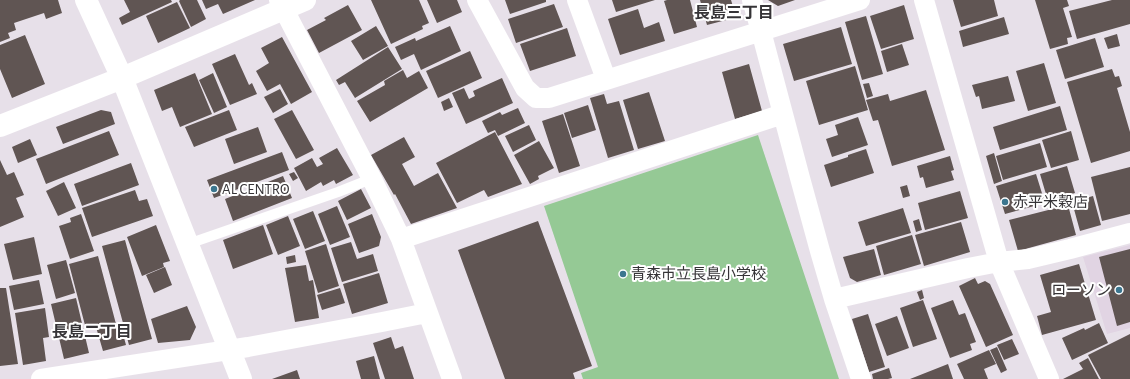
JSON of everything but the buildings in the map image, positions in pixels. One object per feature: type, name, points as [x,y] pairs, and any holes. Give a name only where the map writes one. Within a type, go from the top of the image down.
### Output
[{"type":"street","points":[[86,0],[122,78],[241,379]]},
{"type":"street","points":[[0,126],[122,78],[281,5],[305,0]]},
{"type":"street","points":[[478,0],[525,88],[536,98],[549,98],[860,0]]},
{"type":"street","points":[[577,0],[606,79]]},
{"type":"street","points":[[752,0],[820,251],[834,299],[861,379]]},
{"type":"street","points":[[924,0],[999,262],[1049,379]]},
{"type":"street","points":[[281,5],[371,179],[400,239],[452,379]]},
{"type":"street","points":[[400,239],[783,114]]},
{"type":"street","points":[[834,299],[968,268],[999,262],[1028,259],[1130,233]]},
{"type":"street","points":[[41,379],[230,350],[427,313]]},
{"type":"lane","points":[[188,244],[338,192],[371,179]]},
{"type":"shaded area","points":[[1130,245],[1130,328],[1107,334],[1083,257]]},
{"type":"green space","name":"青森市立長島小学校","points":[[758,135],[839,379],[583,379],[581,373],[598,367],[544,206]]},
{"type":"place","name":"AL CENTRO","points":[[214,189]]},
{"type":"place","name":"赤平米穀店","points":[[1005,202]]},
{"type":"place","name":"青森市立長島小学校","points":[[623,274]]},
{"type":"place","name":"ローソン","points":[[1119,290]]},
{"type":"district","name":"長島三丁目","points":[[734,13]]},
{"type":"district","name":"長島二丁目","points":[[92,332]]}]
